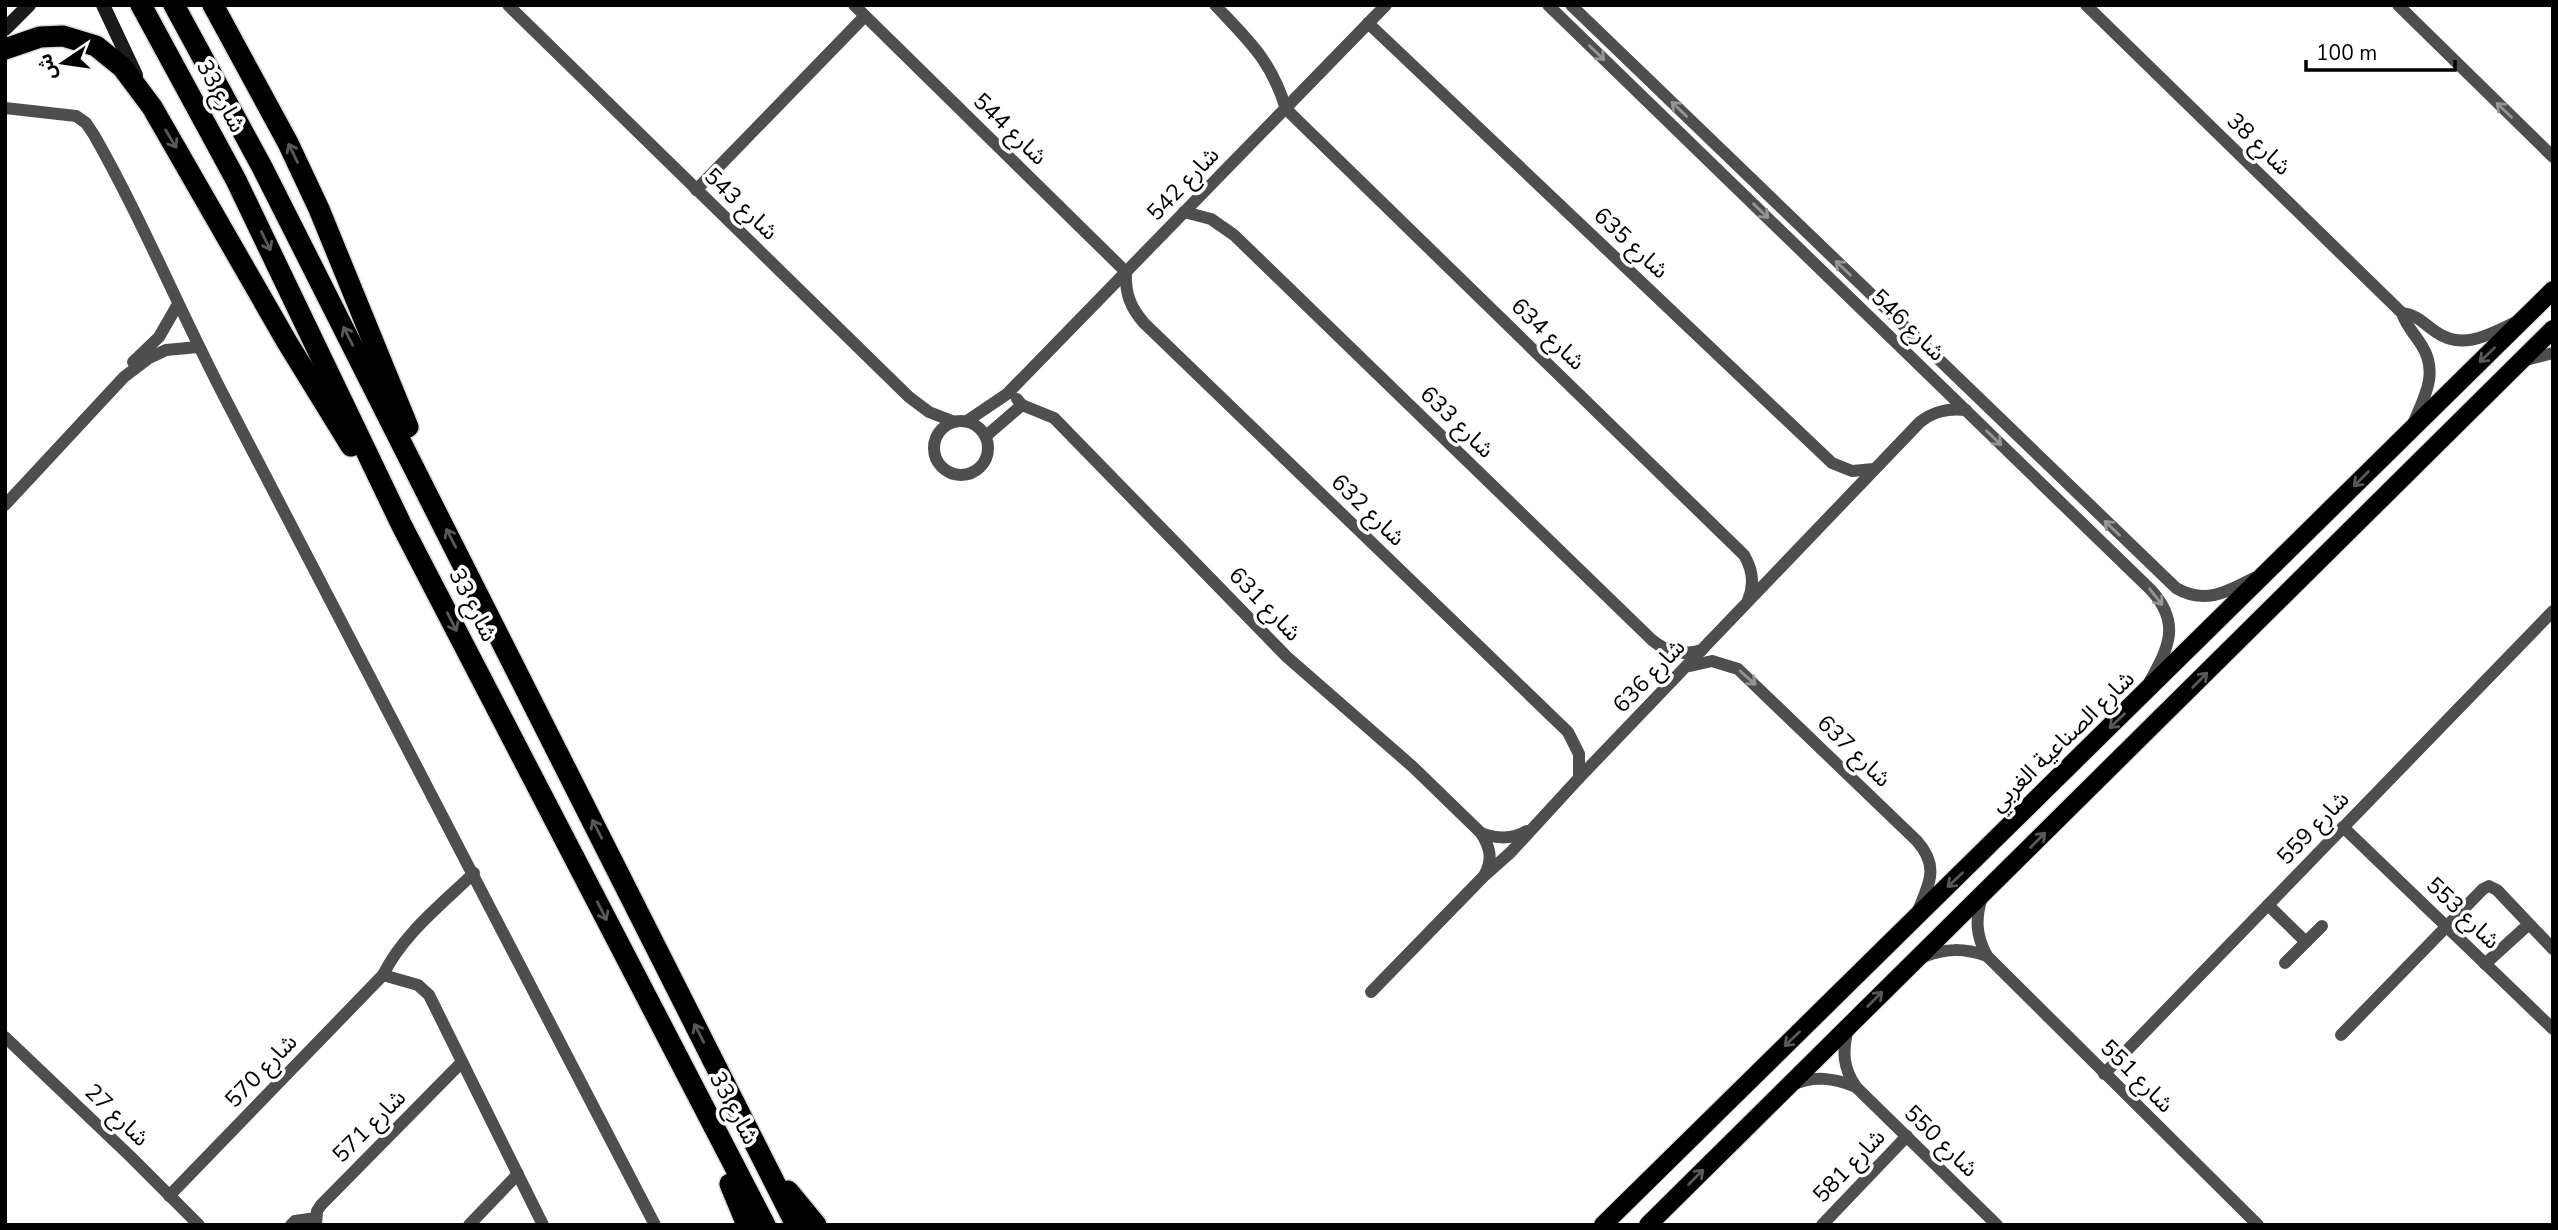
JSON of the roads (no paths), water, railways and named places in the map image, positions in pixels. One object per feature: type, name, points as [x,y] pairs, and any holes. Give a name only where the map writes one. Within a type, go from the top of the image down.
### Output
[{"type":"highway","name":"شارع 33","points":[[141,5],[236,180],[402,526],[765,1225]]},
{"type":"highway","name":"شارع 33","points":[[174,5],[262,167],[438,512],[796,1225]]},
{"type":"highway","points":[[213,5],[288,143],[319,209],[388,376],[438,512]]},
{"type":"highway","points":[[5,49],[28,40],[51,36],[86,41],[115,59],[152,107],[287,342],[402,526]]},
{"type":"highway","points":[[711,1122],[727,1175],[747,1225]]},
{"type":"highway","points":[[766,1167],[816,1225]]},
{"type":"main road","name":"شارع الصناعية الغربي","points":[[1603,1225],[2553,290]]},
{"type":"main road","points":[[1648,1225],[2553,329]]},
{"type":"street","points":[[5,29],[29,5]]},
{"type":"street","points":[[103,5],[152,107]]},
{"type":"street","name":"شارع 543","points":[[508,5],[909,397],[929,412],[952,421]]},
{"type":"street","name":"شارع 544","points":[[854,5],[1126,272]]},
{"type":"street","points":[[1215,5],[1267,63],[1278,83],[1286,109]]},
{"type":"street","name":"شارع 542","points":[[967,421],[1009,391],[1386,5]]},
{"type":"street","name":"شارع 546","points":[[1548,5],[2161,600],[2170,626],[2169,640],[2165,653],[2140,699]]},
{"type":"street","name":"شارع 546","points":[[1571,5],[2176,588],[2188,595],[2216,596],[2270,570]]},
{"type":"street","name":"شارع 38","points":[[2086,5],[2402,313],[2429,359],[2431,373],[2429,386],[2410,431]]},
{"type":"street","points":[[2398,5],[2553,157]]},
{"type":"street","points":[[696,190],[865,16]]},
{"type":"street","name":"شارع 635","points":[[1368,23],[1832,463],[1852,471],[1874,469]]},
{"type":"street","points":[[5,108],[76,116],[86,123],[122,186],[198,347],[655,1225]]},
{"type":"street","name":"شارع 634","points":[[1286,109],[1744,555],[1752,574],[1751,594],[1747,603]]},
{"type":"street","name":"شارع 633","points":[[1184,212],[1211,219],[1234,235],[1652,640],[1671,652],[1692,653],[1702,650]]},
{"type":"street","name":"شارع 632","points":[[1126,272],[1128,299],[1144,323],[1568,733],[1580,754],[1579,778]]},
{"type":"street","points":[[5,505],[159,337],[178,304]]},
{"type":"street","name":"شارع 38","points":[[2402,313],[2418,317],[2448,338],[2460,341],[2484,336],[2526,317]]},
{"type":"street","points":[[124,377],[149,358],[166,350],[198,347]]},
{"type":"street","points":[[2516,365],[2530,358],[2553,353]]},
{"type":"street","points":[[986,436],[1022,405],[1009,391]]},
{"type":"street","name":"شارع 631","points":[[1022,405],[1054,418],[1287,657],[1413,767],[1481,833]]},
{"type":"street","name":"شارع 636","points":[[1371,992],[1484,876],[1510,853],[1874,469],[1928,416],[1946,409],[1966,410]]},
{"type":"street","points":[[952,421],[967,421],[976,425],[986,436],[987,456],[978,469],[964,475],[948,472],[937,461],[933,446],[939,430],[952,421]]},
{"type":"street","name":"شارع 559","points":[[2104,1074],[2553,611]]},
{"type":"street","name":"شارع 637","points":[[1686,667],[1712,661],[1738,669],[1917,841],[1925,850],[1931,873],[1914,920]]},
{"type":"street","points":[[1481,833],[1507,838],[1532,827]]},
{"type":"street","name":"شارع 553","points":[[2343,827],[2553,1030]]},
{"type":"street","points":[[1481,833],[1490,854],[1484,876]]},
{"type":"street","name":"شارع 570","points":[[169,1196],[383,975],[391,958],[405,941],[474,873]]},
{"type":"street","points":[[2341,1035],[2488,886],[2493,886],[2553,949]]},
{"type":"street","name":"شارع 551","points":[[1982,896],[1978,908],[1977,933],[1987,956],[2258,1225]]},
{"type":"street","points":[[2268,905],[2306,942]]},
{"type":"street","points":[[2485,964],[2529,924]]},
{"type":"street","points":[[2285,963],[2322,926]]},
{"type":"street","points":[[1914,960],[1942,950],[1958,949],[1987,956]]},
{"type":"street","points":[[383,975],[418,985],[429,995],[543,1225]]},
{"type":"street","name":"شارع 550","points":[[1849,1024],[1843,1051],[1844,1064],[1856,1087],[1997,1225]]},
{"type":"street","name":"شارع 27","points":[[5,1037],[199,1225]]},
{"type":"street","name":"شارع 571","points":[[316,1222],[321,1205],[462,1062]]},
{"type":"street","name":"شارع 550","points":[[1784,1089],[1813,1079],[1828,1078],[1856,1087]]},
{"type":"street","name":"شارع 581","points":[[1826,1223],[1907,1136]]},
{"type":"street","points":[[469,1225],[518,1174]]},
{"type":"street","points":[[291,1225],[295,1221],[316,1222]]}]
